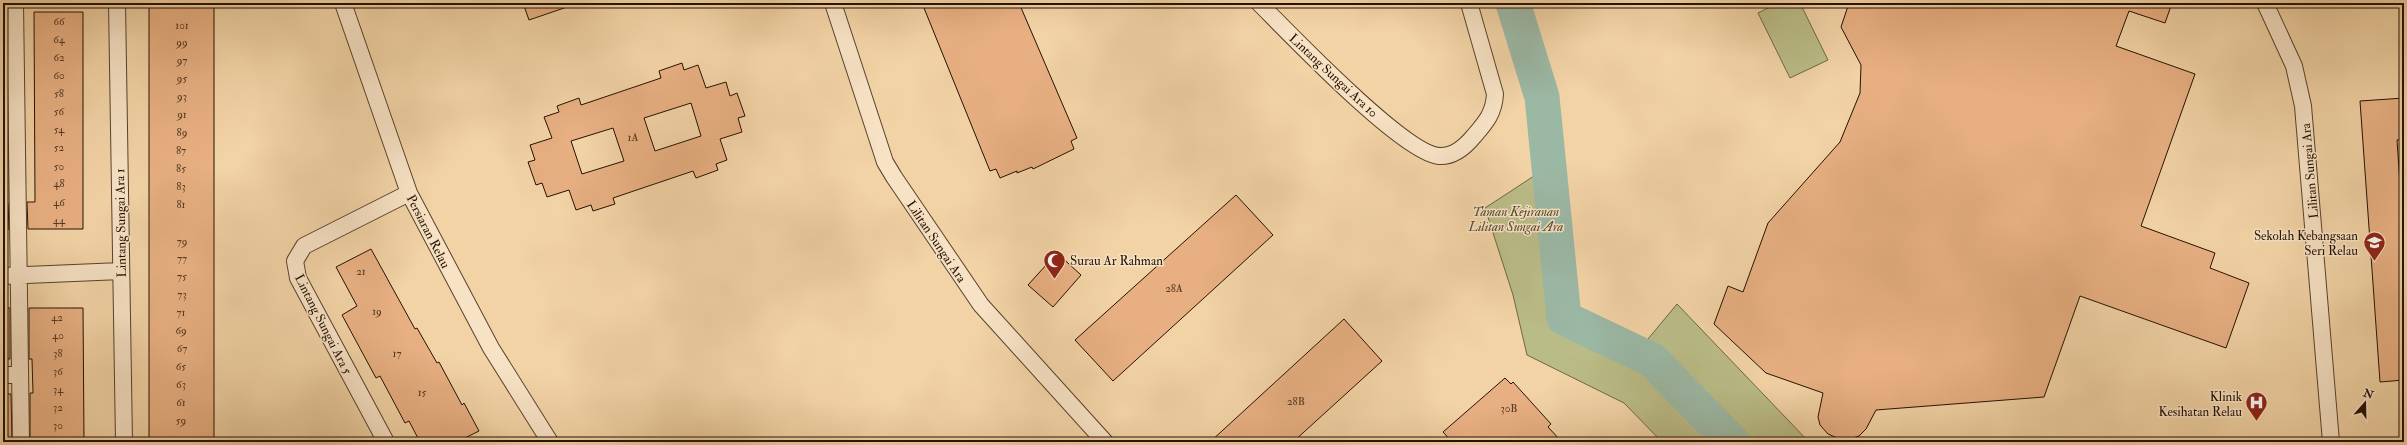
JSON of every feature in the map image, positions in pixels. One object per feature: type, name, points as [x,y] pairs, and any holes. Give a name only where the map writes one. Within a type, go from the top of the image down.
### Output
[{"type":"street","points":[[15,3],[10,173],[19,275],[21,442]]},
{"type":"street","name":"Lintang Sungai Ara 1","points":[[118,3],[124,442]]},
{"type":"street","name":"Persiaran Relau","points":[[343,3],[409,193],[491,348],[550,442]]},
{"type":"street","name":"Lilitan Sungai Ara","points":[[833,3],[885,162],[894,178],[981,306],[1105,442]]},
{"type":"street","name":"Lintang Sungai Ara 10","points":[[1260,3],[1357,100],[1417,147],[1438,156],[1448,156],[1468,144],[1490,117],[1494,106],[1495,94],[1469,3]]},
{"type":"street","name":"Lilitan Sungai Ara","points":[[2265,3],[2294,66],[2303,106],[2331,442]]},
{"type":"street","name":"Lintang Sungai Ara 5","points":[[386,442],[298,278],[295,261],[304,246],[409,193]]},
{"type":"street","points":[[3,276],[121,271]]},
{"type":"street","points":[[3,375],[20,375]]},
{"type":"green space","points":[[1778,3],[1800,3],[1828,60],[1790,78],[1758,13]]},
{"type":"green space","name":"Taman Kejiranan Lilitan Sungai Ara","points":[[1537,174],[1556,326],[1643,365],[1716,442],[1662,442],[1624,403],[1527,355],[1513,295],[1485,208]]},
{"type":"green space","points":[[1677,304],[1809,442],[1751,442],[1648,339]]},
{"type":"building","points":[[149,3],[214,3],[214,442],[149,442]]},
{"type":"building","points":[[523,3],[570,3],[570,6],[529,20]]},
{"type":"building","points":[[922,3],[1019,3],[1077,138],[1071,141],[1074,149],[1033,169],[1032,167],[1017,173],[1017,171],[1000,178],[996,169],[990,171]]},
{"type":"building","points":[[1849,3],[2172,3],[2165,23],[2129,11],[2116,46],[2195,74],[2141,226],[2215,253],[2210,268],[2249,283],[2226,348],[2080,296],[2044,397],[1876,410],[1866,429],[1859,436],[1842,440],[1828,434],[1820,425],[1818,417],[1823,393],[1766,373],[1714,324],[1728,286],[1743,292],[1768,223],[1840,142],[1860,93],[1861,65],[1841,27]]},
{"type":"building","points":[[34,12],[83,12],[83,229],[28,229],[27,202],[35,202]]},
{"type":"building","points":[[682,63],[684,70],[698,65],[706,88],[726,82],[730,96],[737,93],[745,116],[738,118],[742,132],[720,139],[727,160],[716,164],[718,170],[696,178],[693,171],[613,198],[615,204],[593,211],[591,205],[576,210],[569,190],[547,197],[542,183],[536,185],[528,162],[535,160],[530,145],[552,138],[544,117],[559,112],[557,106],[579,98],[581,105],[661,78],[659,71]],"holes":[[[691,103],[701,136],[655,151],[644,118]],[[613,128],[624,161],[582,174],[571,141]]]},
{"type":"building","points":[[2404,98],[2404,139],[2397,140],[2404,243],[2404,380],[2380,382],[2360,101]]},
{"type":"building","points":[[1236,195],[1273,235],[1113,381],[1075,340]]},
{"type":"building","points":[[3,203],[8,203],[9,229],[3,229]]},
{"type":"building","points":[[371,249],[415,329],[417,328],[437,363],[439,362],[462,405],[464,403],[479,431],[457,442],[420,442],[409,421],[405,423],[380,376],[376,378],[342,315],[357,306],[336,267]]},
{"type":"building","name":"Surau Ar Rahman","points":[[1057,253],[1081,275],[1053,307],[1028,285]]},
{"type":"building","points":[[3,308],[10,308],[10,359],[3,359]]},
{"type":"building","points":[[29,308],[83,308],[84,442],[30,442],[30,393],[33,393],[32,359],[29,359]]},
{"type":"building","points":[[1344,319],[1382,361],[1293,442],[1210,442]]},
{"type":"building","points":[[1505,378],[1511,384],[1513,382],[1551,424],[1548,427],[1562,442],[1452,442],[1443,432]]},
{"type":"building","points":[[3,394],[11,394],[12,442],[3,442]]},
{"type":"waterway","points":[[1513,3],[1542,97],[1564,318],[1652,360],[1732,442]]},
{"type":"place","name":"Sekolah Kebangsaan Seri Relau","points":[[2374,262]]},
{"type":"place","name":"Surau Ar Rahman","points":[[1055,280]]},
{"type":"place","name":"Klinik Kesihatan Relau","points":[[2257,422]]}]
